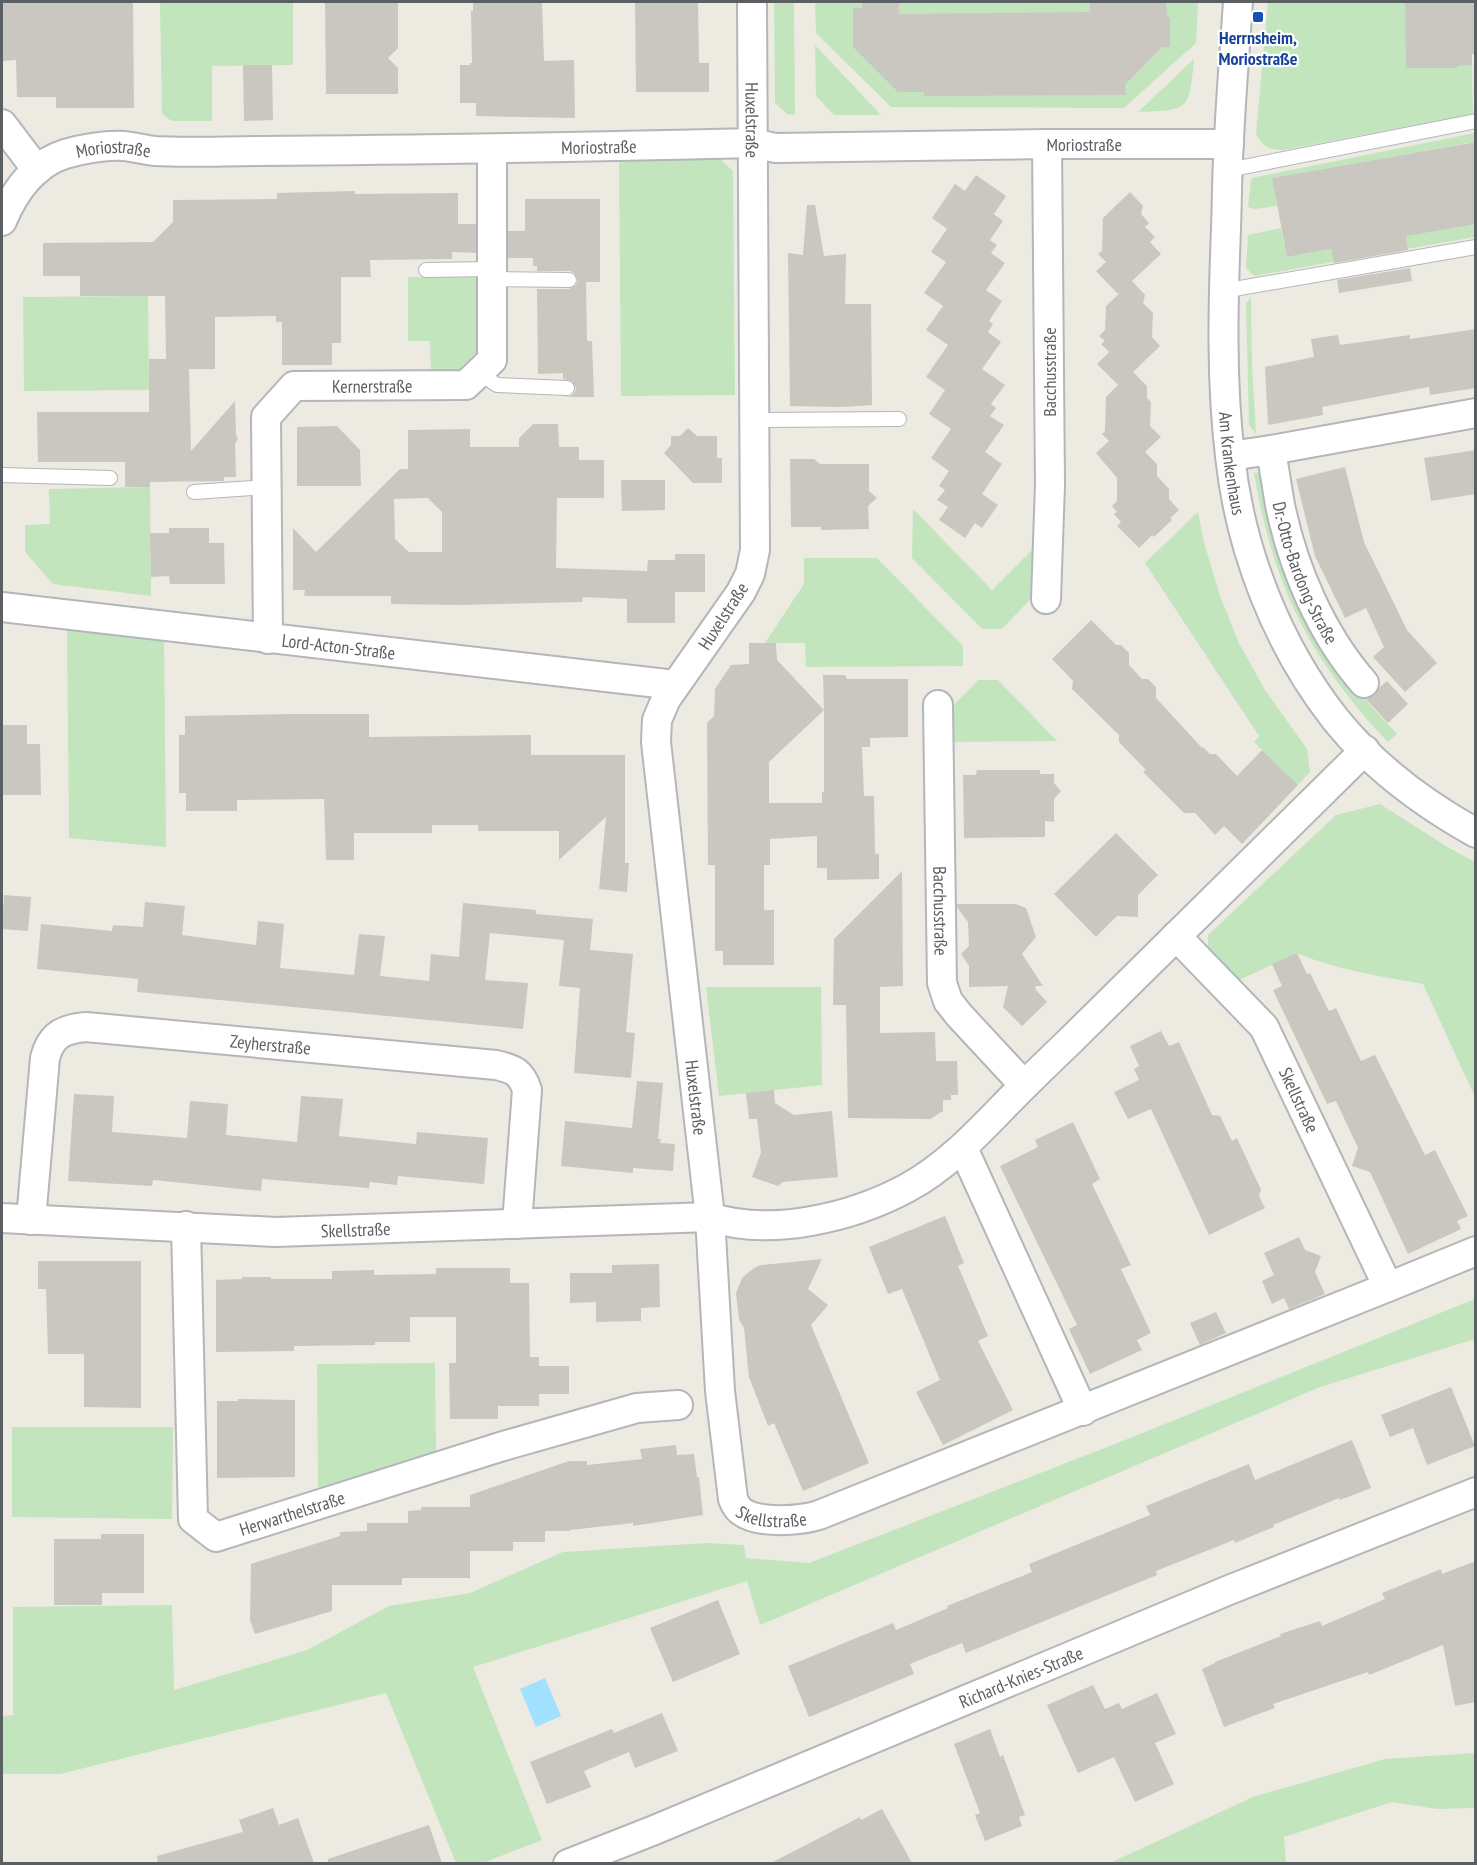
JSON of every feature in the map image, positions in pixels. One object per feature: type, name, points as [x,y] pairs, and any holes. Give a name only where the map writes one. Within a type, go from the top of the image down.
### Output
[{"type":"street","name":"Huxelstraße","points":[[710,1216],[656,742],[657,720],[666,699],[741,592],[750,574],[755,550],[752,2]]},
{"type":"street","name":"Am Krankenhaus","points":[[1238,2],[1228,157],[1224,291],[1225,386],[1230,456],[1236,497],[1248,546],[1260,585],[1296,661],[1315,692],[1337,721],[1403,785],[1428,804],[1476,833]]},
{"type":"street","points":[[2,124],[37,170]]},
{"type":"street","name":"Moriostraße","points":[[2,221],[16,193],[37,170],[50,161],[65,154],[123,146],[155,151],[228,151],[492,149],[754,143],[775,148],[1047,144],[1228,157]]},
{"type":"street","name":"Bacchusstraße","points":[[1046,599],[1050,485],[1047,144]]},
{"type":"street","points":[[479,373],[492,360],[492,149]]},
{"type":"street","name":"Kernerstraße","points":[[268,639],[266,417],[294,386],[466,385],[479,373]]},
{"type":"street","points":[[1230,456],[1476,413]]},
{"type":"street","name":"Dr.-Otto-Bardong-Straße","points":[[1271,450],[1280,505],[1301,574],[1315,607],[1333,639],[1364,683]]},
{"type":"street","name":"Lord-Acton-Straße","points":[[2,607],[675,685]]},
{"type":"street","name":"Bacchusstraße","points":[[938,705],[942,983],[948,1001],[1024,1085]]},
{"type":"street","name":"Skellstraße","points":[[2,1218],[276,1232],[710,1216],[741,1225],[772,1225],[800,1222],[855,1210],[908,1188],[963,1148],[1024,1085],[1365,750]]},
{"type":"street","name":"Skellstraße","points":[[1176,936],[1264,1027],[1388,1287]]},
{"type":"street","name":"Zeyherstraße","points":[[31,1220],[45,1058],[48,1047],[64,1031],[86,1027],[484,1064],[516,1071],[523,1079],[527,1090],[517,1224]]},
{"type":"street","points":[[963,1148],[1083,1411]]},
{"type":"street","name":"Skellstraße","points":[[710,1216],[720,1392],[733,1499],[738,1509],[758,1519],[809,1519],[1083,1411],[1476,1251]]},
{"type":"street","name":"Herwarthelstraße","points":[[186,1226],[193,1519],[216,1537],[522,1440],[637,1408],[678,1405]]},
{"type":"street","name":"Richard-Knies-Straße","points":[[568,1863],[674,1822],[1229,1590],[1476,1492]]},
{"type":"lane","points":[[1228,157],[1476,122]]},
{"type":"lane","points":[[1224,291],[1476,247]]},
{"type":"lane","points":[[426,270],[569,280]]},
{"type":"lane","points":[[479,373],[497,386],[567,388]]},
{"type":"lane","points":[[754,420],[899,419]]},
{"type":"lane","points":[[2,475],[110,478]]},
{"type":"lane","points":[[194,492],[266,488]]},
{"type":"green space","points":[[160,2],[293,2],[293,65],[212,66],[212,121],[168,119],[162,113]]},
{"type":"green space","points":[[774,2],[794,2],[795,115],[787,114],[775,103]]},
{"type":"green space","points":[[815,2],[1198,2],[1196,43],[1124,108],[891,107],[816,33]]},
{"type":"green space","points":[[1268,2],[1405,2],[1407,68],[1456,68],[1472,65],[1473,114],[1283,150],[1267,147],[1256,134]]},
{"type":"green space","points":[[815,45],[881,115],[834,115],[816,96]]},
{"type":"green space","points":[[1194,59],[1188,98],[1184,104],[1168,110],[1138,112]]},
{"type":"green space","points":[[1475,133],[1475,142],[1273,178],[1277,206],[1254,209],[1248,207],[1251,179],[1256,177]]},
{"type":"green space","points":[[719,158],[733,171],[735,395],[621,396],[619,159]]},
{"type":"green space","points":[[1475,223],[1475,237],[1254,276],[1246,268],[1248,235],[1281,228],[1287,257]]},
{"type":"green space","points":[[408,277],[479,277],[480,349],[456,372],[431,373],[430,341],[408,341]]},
{"type":"green space","points":[[148,296],[149,390],[24,391],[23,297]]},
{"type":"green space","points":[[1251,297],[1256,434],[1249,425],[1246,304]]},
{"type":"green space","points":[[1266,471],[1347,676],[1397,734],[1388,742],[1361,712],[1316,651],[1284,586],[1262,514],[1254,473]]},
{"type":"green space","points":[[150,487],[151,596],[53,584],[25,552],[25,525],[50,524],[49,489]]},
{"type":"green space","points":[[913,509],[992,590],[1038,544],[1038,591],[1002,629],[982,629],[912,558]]},
{"type":"green space","points":[[1198,512],[1203,539],[1219,593],[1239,643],[1265,690],[1307,749],[1310,772],[1298,785],[1254,742],[1259,736],[1145,563]]},
{"type":"green space","points":[[804,558],[877,558],[963,646],[963,666],[806,667],[805,643],[765,643],[804,584]]},
{"type":"green space","points":[[67,626],[164,638],[166,847],[69,838]]},
{"type":"green space","points":[[978,680],[998,680],[1057,741],[949,742],[949,710]]},
{"type":"green space","points":[[1380,804],[1475,862],[1475,1097],[1423,984],[1343,968],[1297,953],[1235,982],[1208,955],[1208,935],[1336,815]]},
{"type":"green space","points":[[706,987],[821,987],[822,1085],[719,1096]]},
{"type":"green space","points":[[1475,1299],[1475,1339],[1320,1387],[760,1625],[747,1581],[473,1667],[542,1840],[483,1863],[456,1863],[386,1693],[60,1774],[2,1774],[2,1716],[13,1715],[13,1607],[172,1605],[174,1690],[307,1650],[389,1606],[470,1593],[563,1552],[706,1543],[744,1545],[746,1558],[809,1563],[1120,1442]]},
{"type":"green space","points":[[435,1363],[436,1452],[318,1488],[317,1364]]},
{"type":"green space","points":[[12,1427],[173,1427],[172,1519],[12,1517]]},
{"type":"green space","points":[[1475,1753],[1475,1808],[1437,1809],[1392,1802],[1284,1837],[1286,1863],[1110,1863],[1253,1797],[1385,1759]]},
{"type":"water","points":[[545,1678],[561,1716],[536,1727],[520,1689]]},
{"type":"building","points":[[2,2],[133,2],[134,108],[56,108],[56,97],[17,97],[16,60],[2,61]]},
{"type":"building","points":[[325,2],[398,2],[398,48],[388,58],[398,68],[398,94],[326,94]]},
{"type":"building","points":[[473,2],[542,2],[544,61],[574,60],[575,118],[476,116],[476,103],[460,103],[460,65],[472,63],[471,11],[473,11]]},
{"type":"building","points":[[635,2],[698,2],[699,63],[709,63],[709,92],[636,92]]},
{"type":"building","points":[[862,2],[899,2],[899,14],[1090,12],[1090,2],[1166,2],[1167,17],[1170,17],[1170,47],[1162,47],[1125,85],[1126,95],[924,96],[924,92],[898,92],[853,47],[853,8],[862,8]]},
{"type":"building","points":[[1405,2],[1476,2],[1476,54],[1472,54],[1472,65],[1457,66],[1457,68],[1406,68]]},
{"type":"building","points":[[243,65],[272,65],[273,120],[244,121]]},
{"type":"building","points":[[1476,142],[1476,224],[1406,236],[1408,250],[1334,263],[1331,249],[1287,257],[1272,178]]},
{"type":"building","points":[[976,175],[1006,196],[994,214],[1003,221],[990,240],[997,245],[991,253],[1005,263],[986,290],[1002,301],[989,321],[993,324],[988,332],[1001,342],[982,369],[1005,385],[991,404],[996,408],[990,416],[1004,425],[985,452],[1002,464],[982,494],[998,505],[982,528],[975,523],[965,538],[939,520],[948,507],[937,500],[945,490],[939,486],[949,471],[931,458],[951,429],[929,414],[945,390],[926,377],[948,345],[926,330],[943,306],[924,293],[946,262],[931,252],[947,229],[932,218],[955,184],[965,191]]},
{"type":"building","points":[[355,191],[355,194],[458,193],[458,224],[476,224],[476,253],[452,252],[452,259],[370,260],[371,277],[341,277],[341,343],[332,343],[332,365],[282,365],[282,322],[276,322],[276,316],[215,317],[215,369],[189,369],[191,451],[235,401],[238,439],[235,444],[236,477],[224,477],[224,481],[150,482],[150,487],[125,487],[125,462],[38,462],[37,412],[149,412],[149,359],[166,359],[165,296],[80,296],[80,276],[43,276],[43,243],[153,242],[173,222],[173,200],[277,199],[277,193]]},
{"type":"building","points":[[1130,192],[1143,206],[1141,214],[1149,223],[1145,227],[1155,237],[1150,242],[1161,254],[1132,281],[1145,295],[1143,303],[1153,313],[1152,337],[1160,346],[1133,372],[1147,386],[1147,398],[1151,402],[1150,426],[1161,437],[1145,452],[1157,464],[1157,476],[1169,489],[1169,499],[1179,510],[1170,518],[1172,520],[1139,548],[1117,526],[1121,522],[1114,514],[1117,512],[1112,506],[1117,501],[1117,478],[1096,453],[1109,441],[1102,434],[1105,431],[1106,397],[1118,385],[1097,364],[1109,352],[1101,344],[1105,341],[1099,336],[1105,330],[1106,306],[1124,289],[1118,294],[1096,271],[1106,262],[1098,254],[1102,251],[1103,218]]},
{"type":"building","points":[[525,199],[600,199],[600,282],[586,282],[587,341],[592,341],[594,397],[563,397],[571,396],[575,392],[576,388],[572,381],[563,379],[563,373],[538,374],[537,289],[569,289],[576,285],[578,280],[570,271],[537,271],[537,266],[533,266],[533,258],[508,258],[508,231],[525,231]]},
{"type":"building","points":[[807,205],[815,205],[824,256],[846,254],[845,304],[871,304],[872,405],[790,406],[788,253],[803,255]]},
{"type":"building","points":[[1410,268],[1412,281],[1339,293],[1337,280]]},
{"type":"building","points":[[1476,329],[1476,388],[1430,395],[1429,387],[1322,407],[1323,415],[1268,425],[1265,367],[1314,357],[1311,339],[1338,335],[1340,345],[1410,335],[1410,339]]},
{"type":"building","points":[[533,424],[558,424],[559,447],[579,447],[579,460],[604,460],[604,498],[557,498],[556,568],[647,571],[648,560],[675,560],[675,554],[705,554],[705,592],[675,592],[675,623],[627,623],[627,599],[583,597],[582,602],[391,604],[391,596],[304,596],[305,590],[293,590],[293,528],[316,552],[400,469],[408,469],[408,430],[470,429],[470,447],[519,447],[519,438]],"holes":[[[428,498],[442,512],[442,552],[409,552],[395,539],[394,499]]]},
{"type":"building","points":[[337,426],[360,450],[361,486],[297,486],[297,427]]},
{"type":"building","points":[[688,428],[697,436],[717,436],[717,458],[722,458],[722,483],[693,483],[664,453],[671,445],[671,436],[680,436]]},
{"type":"building","points":[[1476,450],[1476,494],[1431,501],[1424,458]]},
{"type":"building","points":[[790,459],[814,459],[820,464],[869,464],[869,491],[877,498],[868,506],[869,529],[821,530],[821,527],[791,527]]},
{"type":"building","points":[[1345,467],[1364,542],[1407,630],[1437,663],[1405,692],[1373,657],[1384,647],[1366,608],[1345,618],[1315,556],[1296,479]]},
{"type":"building","points":[[621,480],[665,480],[665,510],[622,511]]},
{"type":"building","points":[[169,528],[209,528],[209,543],[224,543],[225,584],[170,584],[169,576],[151,577],[150,533],[169,533]]},
{"type":"building","points":[[1091,620],[1116,645],[1121,645],[1129,653],[1129,665],[1142,679],[1148,679],[1156,687],[1156,698],[1202,748],[1210,754],[1216,754],[1237,776],[1262,750],[1298,785],[1242,844],[1224,826],[1215,835],[1195,813],[1184,813],[1143,772],[1146,770],[1119,742],[1119,735],[1072,689],[1073,681],[1052,659]]},
{"type":"building","points":[[749,643],[776,643],[777,660],[824,710],[823,675],[845,675],[847,679],[908,679],[908,737],[870,738],[870,747],[862,747],[864,796],[874,796],[875,854],[879,854],[879,879],[827,880],[827,868],[817,868],[817,836],[770,839],[770,865],[764,865],[764,910],[774,910],[774,965],[723,965],[723,951],[715,951],[715,865],[708,865],[707,723],[714,716],[715,689],[731,665],[749,664]],"holes":[[[824,710],[824,792],[822,792],[822,803],[769,803],[769,762]]]},
{"type":"building","points":[[1387,681],[1408,704],[1388,723],[1366,699],[1375,695]]},
{"type":"building","points":[[369,714],[369,737],[531,735],[531,755],[625,755],[625,863],[629,863],[627,892],[599,889],[606,817],[559,860],[559,831],[478,831],[478,825],[432,825],[432,833],[354,833],[354,860],[326,860],[324,799],[237,800],[237,811],[186,811],[186,793],[179,793],[179,735],[185,735],[185,716]]},
{"type":"building","points":[[2,725],[27,725],[27,744],[40,744],[41,795],[2,795]]},
{"type":"building","points":[[977,770],[1040,770],[1040,774],[1054,774],[1054,783],[1061,791],[1054,799],[1054,822],[1045,821],[1045,837],[964,838],[963,775],[976,775]]},
{"type":"building","points":[[1116,833],[1158,875],[1138,895],[1138,917],[1117,916],[1096,937],[1054,894]]},
{"type":"building","points":[[902,871],[903,986],[880,987],[880,1033],[935,1032],[936,1061],[957,1061],[958,1095],[951,1095],[951,1100],[943,1100],[943,1111],[930,1119],[848,1118],[846,1005],[833,1005],[834,939]]},
{"type":"building","points":[[4,895],[31,897],[28,931],[2,929]]},
{"type":"building","points":[[145,902],[185,906],[182,935],[256,945],[258,921],[284,924],[280,968],[354,975],[359,934],[385,936],[380,976],[429,981],[431,954],[459,957],[463,903],[536,910],[536,914],[593,919],[590,950],[633,954],[626,1032],[635,1033],[631,1078],[574,1073],[580,988],[559,986],[564,940],[490,933],[485,980],[528,983],[523,1029],[137,992],[138,979],[37,969],[41,924],[112,931],[113,925],[143,927]]},
{"type":"building","points":[[957,904],[1015,904],[1026,908],[1036,937],[1022,954],[1043,986],[1035,986],[1036,990],[1047,1002],[1022,1026],[1003,1007],[1008,986],[969,987],[969,966],[961,954],[969,946],[968,922]]},
{"type":"building","points":[[1297,953],[1329,1011],[1336,1008],[1361,1061],[1375,1055],[1425,1155],[1435,1150],[1468,1216],[1457,1221],[1461,1229],[1408,1254],[1370,1172],[1352,1166],[1358,1148],[1336,1101],[1327,1104],[1273,990],[1282,986],[1272,964]]},
{"type":"building","points":[[1161,1031],[1169,1046],[1179,1042],[1212,1115],[1220,1116],[1232,1141],[1237,1138],[1261,1190],[1259,1196],[1265,1208],[1209,1235],[1151,1109],[1128,1119],[1114,1092],[1139,1080],[1134,1069],[1139,1066],[1130,1046]]},
{"type":"building","points":[[637,1081],[663,1083],[658,1139],[661,1139],[660,1143],[675,1144],[673,1171],[633,1168],[633,1173],[561,1166],[565,1121],[632,1128]]},
{"type":"building","points":[[774,1090],[775,1103],[794,1115],[832,1111],[838,1177],[783,1182],[778,1186],[752,1177],[761,1153],[757,1119],[749,1119],[746,1093]]},
{"type":"building","points":[[74,1094],[114,1096],[112,1132],[187,1138],[190,1101],[228,1104],[226,1135],[297,1142],[301,1096],[343,1099],[339,1136],[416,1144],[417,1132],[488,1138],[484,1184],[398,1176],[397,1185],[370,1182],[369,1188],[262,1179],[261,1191],[153,1180],[152,1186],[68,1181]]},
{"type":"building","points":[[1073,1122],[1100,1179],[1092,1184],[1131,1265],[1121,1269],[1151,1333],[1137,1340],[1142,1350],[1090,1374],[1069,1329],[1077,1325],[1000,1166],[1038,1147],[1035,1140]]},
{"type":"building","points":[[945,1216],[964,1263],[958,1266],[988,1336],[978,1341],[1013,1410],[943,1445],[916,1392],[940,1380],[902,1289],[888,1294],[869,1247]]},
{"type":"building","points":[[1299,1237],[1305,1250],[1321,1256],[1315,1272],[1325,1294],[1289,1309],[1284,1298],[1272,1304],[1262,1281],[1274,1275],[1264,1253]]},
{"type":"building","points":[[822,1259],[808,1289],[828,1305],[811,1325],[869,1463],[803,1491],[774,1423],[768,1426],[749,1377],[744,1328],[739,1320],[736,1293],[742,1278],[761,1265]]},
{"type":"building","points":[[38,1261],[141,1261],[141,1408],[84,1407],[84,1354],[48,1354],[46,1289],[38,1289]]},
{"type":"building","points":[[659,1264],[660,1307],[641,1308],[641,1321],[596,1322],[596,1302],[570,1303],[570,1273],[612,1273],[612,1265]]},
{"type":"building","points":[[436,1268],[510,1268],[510,1283],[529,1283],[530,1357],[539,1357],[539,1366],[569,1366],[569,1394],[539,1394],[539,1406],[498,1406],[498,1419],[450,1419],[449,1363],[456,1363],[456,1317],[410,1317],[410,1342],[294,1346],[294,1351],[216,1352],[216,1280],[242,1279],[242,1277],[332,1279],[332,1271],[374,1270],[374,1275],[436,1274]]},
{"type":"building","points":[[1216,1312],[1226,1333],[1200,1345],[1190,1323]]},
{"type":"building","points":[[1451,1387],[1475,1446],[1427,1465],[1413,1428],[1390,1437],[1381,1415]]},
{"type":"building","points":[[238,1399],[295,1400],[295,1477],[217,1478],[217,1401],[238,1401]]},
{"type":"building","points":[[1352,1440],[1371,1488],[1340,1500],[1339,1498],[1235,1543],[1234,1540],[1156,1571],[1157,1575],[966,1653],[962,1643],[910,1664],[914,1674],[809,1717],[788,1666],[893,1623],[896,1630],[948,1608],[947,1606],[1032,1572],[1029,1564],[1150,1515],[1146,1506],[1249,1464],[1255,1480]]},
{"type":"building","points":[[676,1445],[677,1455],[694,1454],[703,1515],[633,1526],[633,1523],[570,1531],[545,1531],[545,1542],[513,1542],[513,1551],[470,1551],[470,1578],[402,1578],[402,1585],[332,1585],[332,1611],[255,1634],[250,1620],[251,1564],[340,1536],[340,1532],[367,1531],[367,1523],[408,1523],[408,1511],[421,1510],[421,1507],[470,1507],[470,1495],[569,1461],[587,1461],[587,1465],[642,1459],[640,1449]]},
{"type":"building","points":[[101,1534],[144,1534],[144,1593],[102,1593],[102,1605],[54,1605],[54,1539],[101,1539]]},
{"type":"building","points":[[1476,1561],[1476,1702],[1455,1706],[1443,1645],[1369,1675],[1368,1672],[1273,1704],[1275,1708],[1224,1727],[1202,1669],[1281,1636],[1280,1634],[1320,1621],[1322,1626],[1385,1599],[1382,1593],[1441,1569],[1442,1574]]},
{"type":"building","points":[[718,1600],[740,1654],[673,1682],[650,1628]]},
{"type":"building","points":[[1093,1685],[1105,1709],[1119,1703],[1122,1709],[1157,1693],[1176,1734],[1155,1743],[1174,1784],[1135,1802],[1114,1757],[1078,1773],[1047,1705]]},
{"type":"building","points":[[662,1713],[678,1751],[635,1768],[629,1752],[584,1771],[591,1787],[547,1804],[530,1762],[612,1729],[614,1733]]},
{"type":"building","points":[[990,1729],[1000,1757],[1003,1755],[1025,1815],[1019,1817],[1022,1826],[985,1841],[975,1815],[980,1813],[954,1744]]},
{"type":"building","points":[[273,1808],[279,1825],[298,1818],[314,1863],[158,1863],[157,1856],[243,1832],[239,1820]]},
{"type":"building","points":[[882,1809],[912,1863],[771,1863],[860,1817],[861,1820]]},
{"type":"building","points":[[429,1825],[442,1863],[328,1863],[328,1859]]},
{"type":"place","name":"Herrnsheim, Moriostraße","points":[[1258,17]]}]
